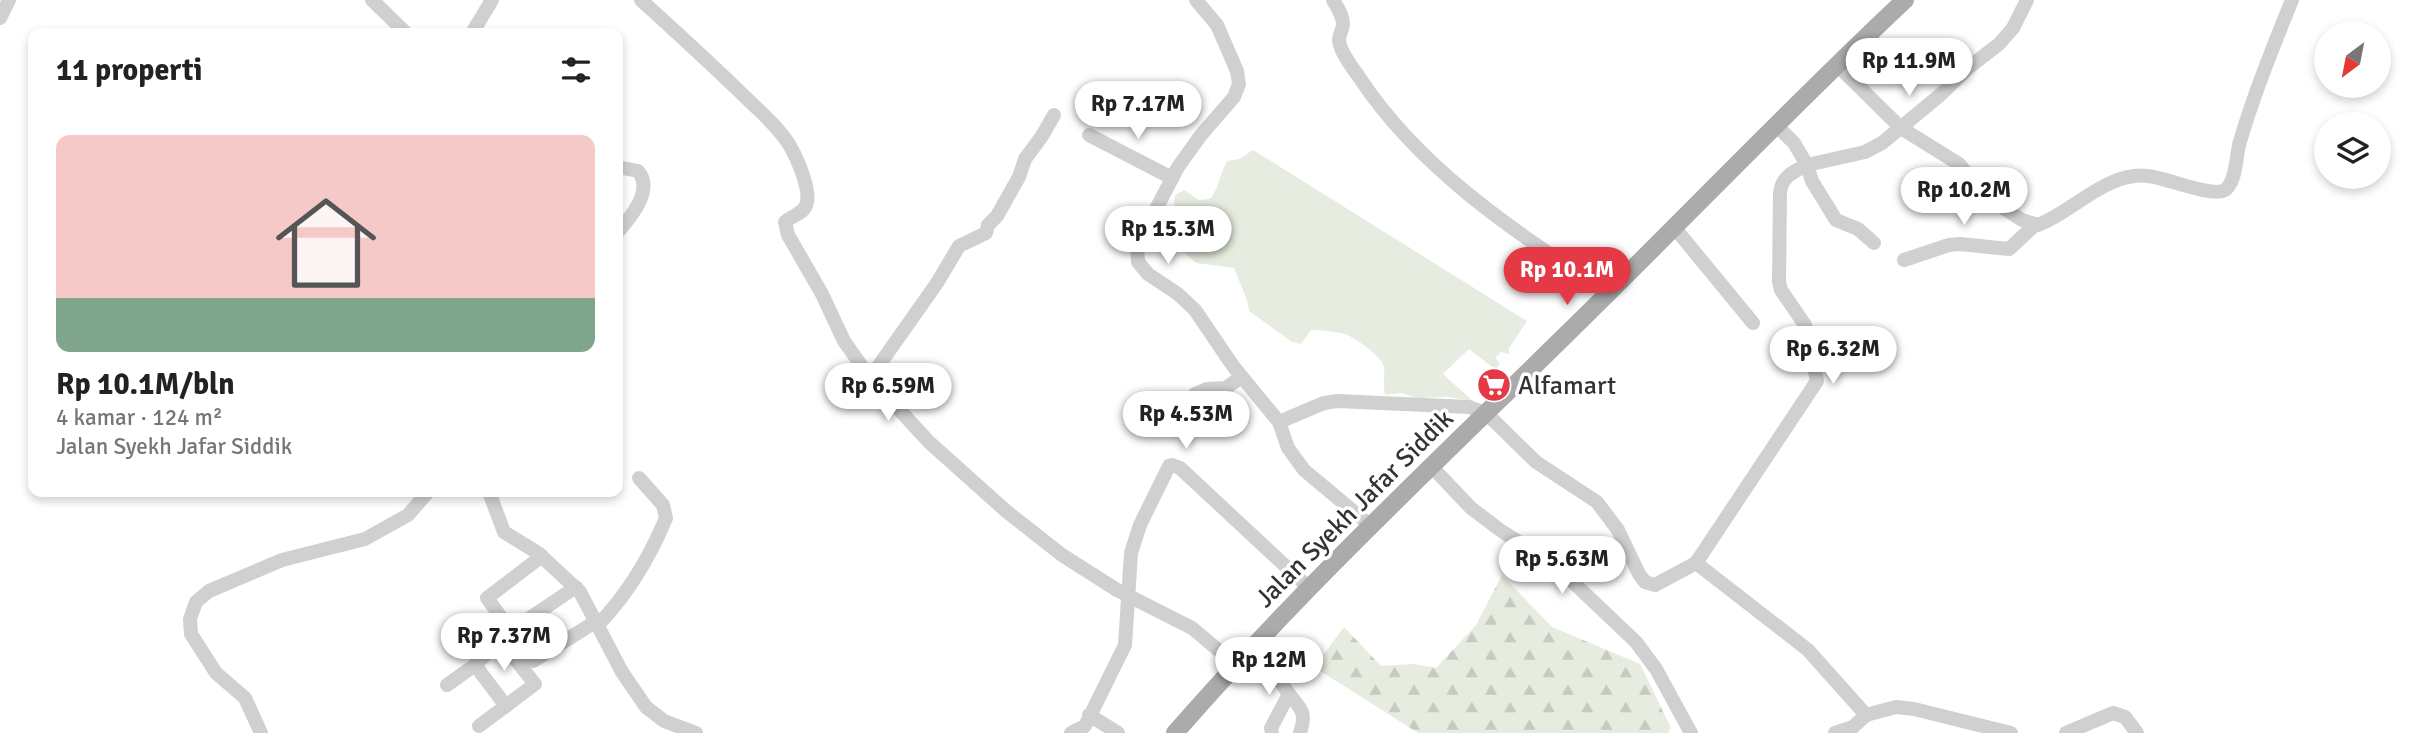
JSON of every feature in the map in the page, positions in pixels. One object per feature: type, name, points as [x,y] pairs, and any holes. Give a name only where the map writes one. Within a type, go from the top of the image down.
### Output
[{"type":"main road","name":"Jalan Syekh Jafar Siddik","points":[[1175,733],[1235,664],[1309,588],[1836,64],[1905,0]]},
{"type":"street","points":[[0,19],[9,0]]},
{"type":"street","points":[[372,0],[401,28]]},
{"type":"street","points":[[475,28],[492,0]]},
{"type":"street","points":[[1196,0],[1203,5],[1217,26],[1237,71],[1239,85],[1234,97],[1191,147],[1172,178],[1140,241],[1136,256],[1148,274],[1178,293],[1195,310],[1241,377],[1279,422],[1287,448],[1304,470],[1371,526]]},
{"type":"street","points":[[1333,0],[1342,20],[1339,42],[1344,54],[1360,80],[1410,142],[1468,195],[1522,236],[1608,293]]},
{"type":"street","points":[[1279,422],[1324,403],[1338,401],[1469,407],[1486,413],[1536,462],[1601,506],[1618,530],[1639,574],[1646,582],[1655,584],[1696,563],[1816,381],[1805,325],[1781,290],[1778,277],[1781,186],[1787,176],[1807,165],[1873,149],[1901,128],[2007,37],[2027,0]]},
{"type":"street","points":[[1904,260],[1949,245],[1973,244],[2009,249],[2035,225],[2043,223],[2112,182],[2126,177],[2148,176],[2207,191],[2219,192],[2227,188],[2267,62],[2292,0]]},
{"type":"street","points":[[647,2],[772,123],[790,146],[799,164],[807,204],[802,212],[786,219],[785,226],[844,341],[870,378],[929,442],[1006,511],[1062,555],[1128,596],[1192,628],[1235,664]]},
{"type":"street","points":[[1836,64],[1901,128],[1959,164],[1999,205],[2035,225]]},
{"type":"street","points":[[870,378],[959,246],[986,233],[1019,177],[1025,159],[1054,115]]},
{"type":"street","points":[[1776,125],[1794,143],[1807,165],[1812,181],[1836,220],[1858,229],[1874,243]]},
{"type":"street","points":[[1089,135],[1172,178]]},
{"type":"street","points":[[623,168],[638,171],[643,180],[643,188],[633,214],[623,226]]},
{"type":"street","points":[[1674,227],[1753,323]]},
{"type":"street","points":[[1182,417],[1195,394],[1207,389],[1226,388],[1241,377]]},
{"type":"street","points":[[1071,733],[1085,726],[1127,641],[1131,553],[1166,470],[1172,465],[1180,468],[1309,588]]},
{"type":"street","points":[[1432,467],[1471,508],[1557,567],[1636,642],[1657,669],[1691,733]]},
{"type":"street","points":[[506,635],[533,661],[596,624],[627,593],[642,570],[666,518],[663,505],[639,478]]},
{"type":"street","points":[[261,733],[245,698],[216,673],[191,634],[190,620],[196,602],[209,591],[282,560],[365,539],[408,515],[424,497]]},
{"type":"street","points":[[491,497],[504,532],[542,556],[576,587],[622,672],[646,707],[664,721],[696,733]]},
{"type":"street","points":[[479,726],[535,684],[487,598],[542,556]]},
{"type":"street","points":[[1696,563],[1808,650],[1866,715]]},
{"type":"street","points":[[447,685],[475,665],[506,635],[576,587]]},
{"type":"street","points":[[1252,647],[1269,665],[1304,713],[1300,733]]},
{"type":"street","points":[[475,665],[506,706]]},
{"type":"street","points":[[1272,733],[1271,728],[1289,694]]},
{"type":"street","points":[[1835,733],[1853,727],[1866,715],[1896,707],[2011,733]]},
{"type":"street","points":[[2066,733],[2113,713],[2125,717],[2137,733]]},
{"type":"street","points":[[1089,715],[1118,733]]},
{"type":"green space","points":[[1253,150],[1527,321],[1509,348],[1509,354],[1501,352],[1495,358],[1500,363],[1496,370],[1469,349],[1443,374],[1473,401],[1449,397],[1417,398],[1401,393],[1385,395],[1382,363],[1361,343],[1345,334],[1311,330],[1301,344],[1292,342],[1249,311],[1234,268],[1196,263],[1182,250],[1186,240],[1185,228],[1176,213],[1175,195],[1184,190],[1199,200],[1210,199],[1227,161],[1239,159]]},
{"type":"green space","points":[[1502,575],[1552,627],[1640,664],[1671,728],[1668,733],[1418,733],[1314,667],[1344,627],[1381,666],[1414,664],[1436,668],[1476,625]]},
{"type":"place","name":"Alfamart","points":[[1494,385]]}]
